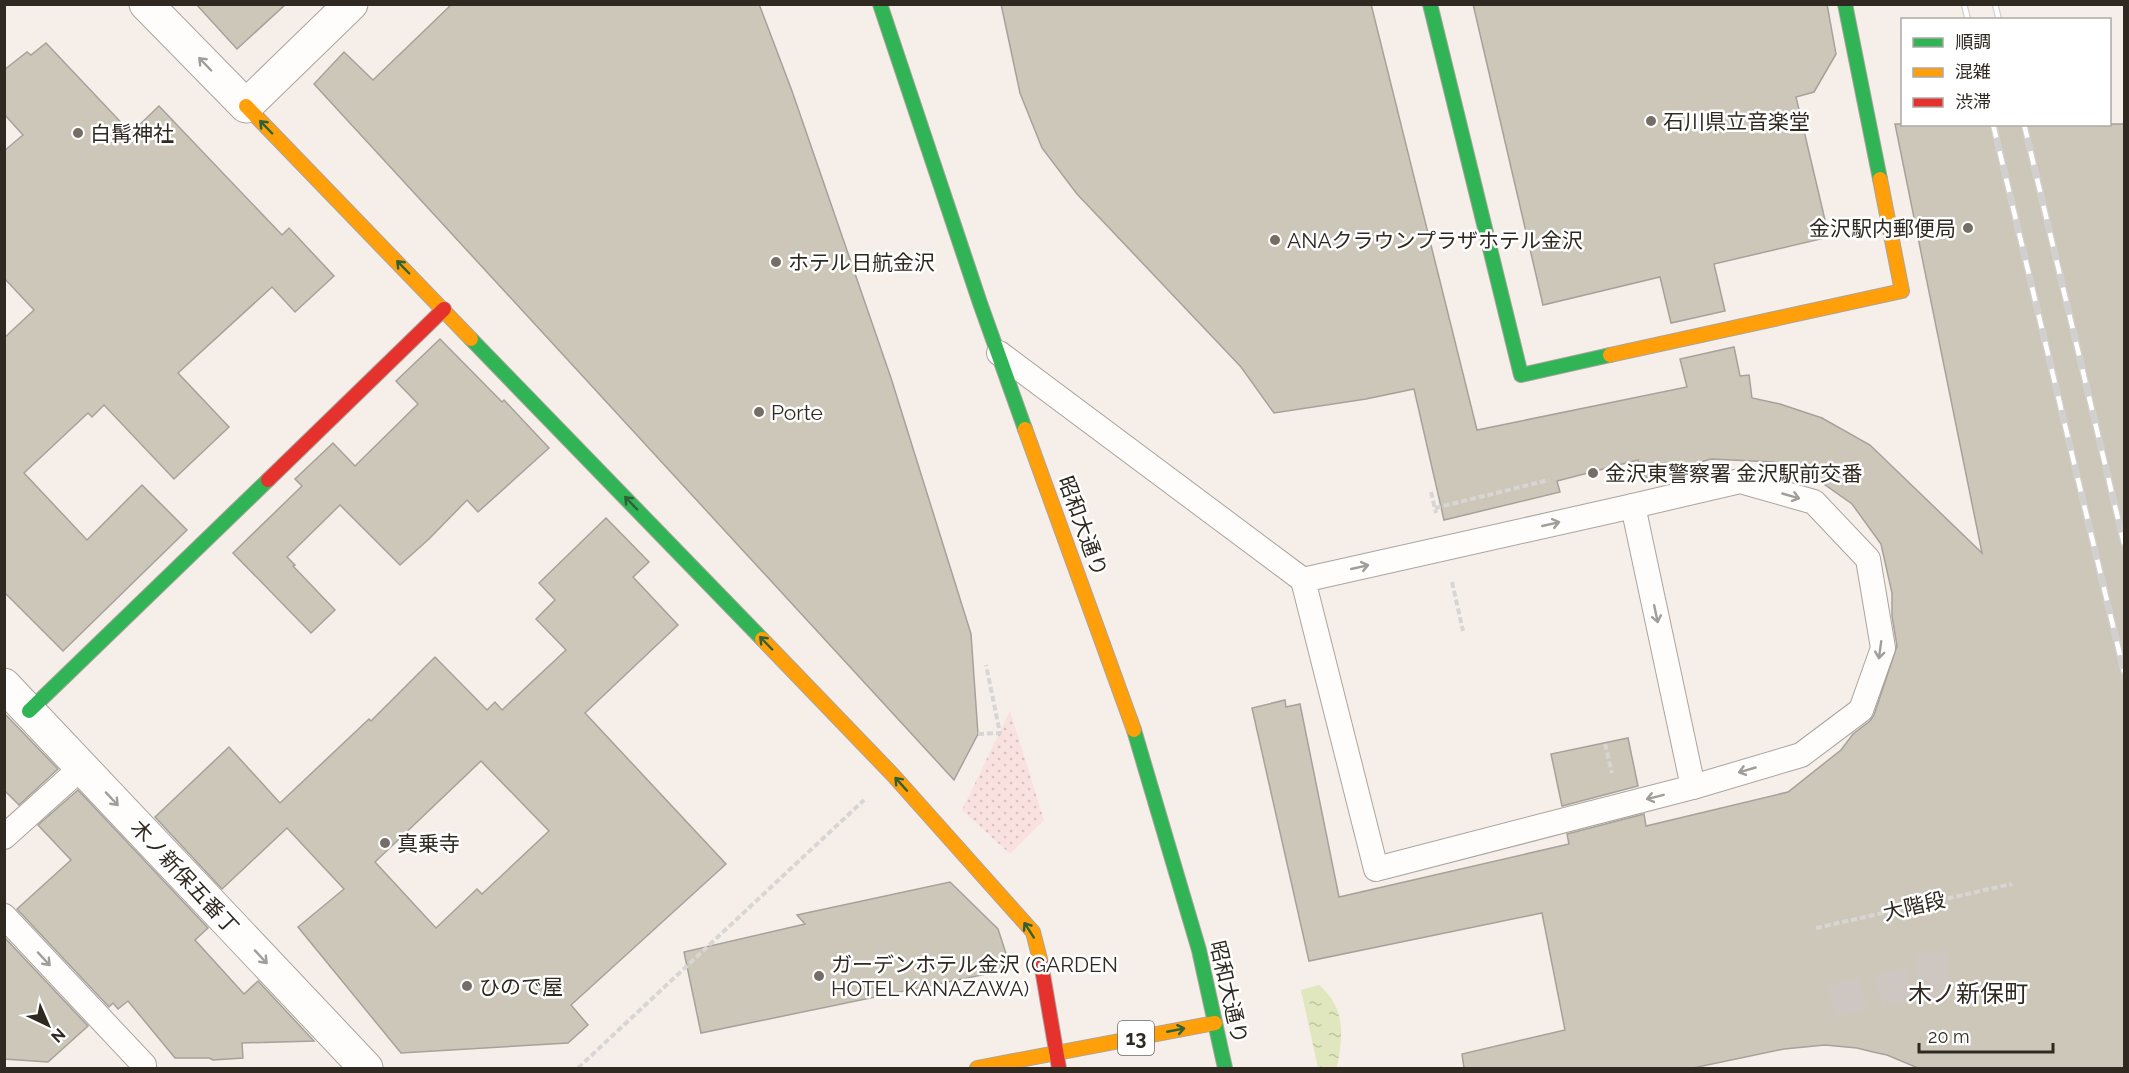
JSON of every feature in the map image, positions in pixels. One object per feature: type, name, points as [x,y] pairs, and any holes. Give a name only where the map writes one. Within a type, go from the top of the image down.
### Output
[{"type":"street","points":[[146,4],[444,309],[892,774],[1033,932],[1045,981],[1059,1068]]},
{"type":"street","points":[[246,106],[351,4]]},
{"type":"street","name":"昭和大通り","points":[[880,4],[980,303],[1140,745],[1199,950],[1225,1068]]},
{"type":"street","points":[[1430,4],[1521,375],[1902,291],[1845,4]]},
{"type":"street","points":[[29,711],[444,309]]},
{"type":"street","name":"木ノ新保五番丁","points":[[4,685],[366,1068]]},
{"type":"street","name":"13","points":[[977,1068],[1215,1023]]},
{"type":"lane","points":[[999,353],[1303,580],[1376,869],[1693,787],[1801,755],[1861,710],[1883,648],[1868,559],[1814,502],[1740,481],[1303,580]]},
{"type":"lane","points":[[1633,506],[1693,787]]},
{"type":"lane","points":[[4,837],[82,767]]},
{"type":"lane","points":[[4,916],[144,1065],[144,1068]]},
{"type":"path","points":[[1435,508],[1549,480]]},
{"type":"path","points":[[978,734],[1000,732],[986,665]]},
{"type":"path","points":[[578,1068],[892,774]]},
{"type":"path","name":"大階段","points":[[1816,928],[2012,884]]},
{"type":"shaded area","points":[[1010,711],[1044,820],[1010,854],[962,810]]},
{"type":"water","points":[[1319,985],[1328,994],[1338,1013],[1341,1044],[1337,1067],[1318,1068],[1301,990]]},
{"type":"building","points":[[196,4],[286,4],[237,49]]},
{"type":"building","name":"Porte","points":[[452,4],[759,4],[792,91],[891,378],[971,634],[978,734],[954,780],[314,84],[344,52],[373,80]]},
{"type":"building","points":[[1001,4],[1371,4],[1477,430],[1687,387],[1680,359],[1734,347],[1740,376],[1749,375],[1752,398],[1780,404],[1822,418],[1870,445],[1982,553],[1895,124],[1901,124],[1901,126],[2111,126],[2111,124],[2124,124],[2124,1068],[1918,1068],[1887,1055],[1857,1048],[1825,1045],[1784,1049],[1693,1068],[1464,1068],[1462,1054],[1565,1030],[1542,913],[1309,961],[1252,708],[1285,700],[1286,707],[1300,704],[1339,897],[1569,844],[1567,834],[1644,814],[1646,826],[1788,792],[1841,750],[1853,734],[1874,715],[1897,646],[1892,616],[1892,593],[1881,544],[1852,504],[1811,475],[1773,462],[1711,459],[1645,478],[1638,460],[1557,481],[1560,492],[1444,520],[1414,389],[1274,413],[1241,367],[1077,194],[1042,148],[1020,93]]},
{"type":"building","name":"石川県立音楽堂","points":[[1473,4],[1827,4],[1836,54],[1814,92],[1796,97],[1829,237],[1714,264],[1725,311],[1671,323],[1660,277],[1543,305]]},
{"type":"building","points":[[46,43],[131,133],[159,106],[282,235],[289,228],[334,276],[295,312],[272,287],[178,373],[229,427],[174,479],[104,405],[92,417],[88,413],[24,473],[87,540],[142,485],[187,530],[63,651],[4,592],[4,338],[34,310],[4,278],[4,151],[23,135],[4,114],[4,70],[27,52],[31,55]]},
{"type":"building","points":[[440,339],[502,402],[504,400],[549,448],[478,512],[467,500],[400,565],[340,505],[287,557],[335,610],[311,633],[233,553],[302,486],[295,479],[333,443],[355,466],[418,404],[396,381]]},
{"type":"building","points":[[606,518],[649,562],[633,577],[678,625],[585,713],[726,864],[571,1005],[588,1025],[568,1043],[401,1053],[298,927],[344,889],[287,828],[222,889],[155,817],[229,747],[280,803],[369,719],[371,721],[435,657],[487,710],[495,702],[502,710],[566,650],[536,619],[555,600],[539,583]],"holes":[[[481,761],[549,831],[482,894],[477,889],[436,928],[375,862]]]},
{"type":"building","points":[[4,713],[58,769],[19,805],[4,790]]},
{"type":"building","points":[[1628,738],[1638,786],[1562,806],[1551,754]]},
{"type":"building","points":[[78,790],[208,928],[195,940],[244,994],[258,981],[314,1041],[242,1043],[243,1058],[213,1060],[175,1058],[128,1001],[118,1009],[113,1003],[109,1007],[17,909],[71,860],[38,825]]},
{"type":"building","points":[[950,882],[998,929],[1011,969],[701,1033],[684,952],[805,924],[797,915]]},
{"type":"building","points":[[4,937],[88,1026],[48,1062],[4,1059]]},
{"type":"tunnel","points":[[1831,1001],[1933,979],[1930,952]]},
{"type":"railway","points":[[1964,4],[1968,18]]},
{"type":"railway","points":[[1995,4],[1998,18]]},
{"type":"railway","points":[[1993,126],[2124,672]]},
{"type":"railway","points":[[2024,126],[2124,544]]},
{"type":"traffic: fast","points":[[880,4],[980,303],[1025,429]]},
{"type":"traffic: fast","points":[[1430,4],[1521,375],[1610,355]]},
{"type":"traffic: fast","points":[[1845,4],[1880,179]]},
{"type":"traffic: fast","points":[[471,339],[762,639]]},
{"type":"traffic: fast","points":[[29,711],[268,480]]},
{"type":"traffic: fast","points":[[1134,730],[1199,950],[1225,1068]]},
{"type":"traffic: slow","points":[[246,106],[471,339]]},
{"type":"traffic: slow","points":[[1610,355],[1902,291],[1880,179]]},
{"type":"traffic: slow","points":[[1025,429],[1134,730]]},
{"type":"traffic: slow","points":[[762,639],[892,774],[1033,932],[1041,963]]},
{"type":"traffic: slow","points":[[977,1068],[1215,1023]]},
{"type":"traffic: jam","points":[[268,480],[444,309]]},
{"type":"traffic: jam","points":[[1041,963],[1059,1068]]},
{"type":"place","name":"石川県立音楽堂","points":[[1651,121]]},
{"type":"place","name":"白髯神社","points":[[78,133]]},
{"type":"place","name":"金沢駅内郵便局","points":[[1968,228]]},
{"type":"place","name":"ANAクラウンプラザホテル金沢","points":[[1275,240]]},
{"type":"place","name":"ホテル日航金沢","points":[[776,262]]},
{"type":"place","name":"Porte","points":[[759,412]]},
{"type":"place","name":"金沢東警察署 金沢駅前交番","points":[[1593,473]]},
{"type":"place","name":"真乗寺","points":[[385,843]]},
{"type":"place","name":"ガーデンホテル金沢 (GARDEN HOTEL KANAZAWA)","points":[[819,976]]},
{"type":"place","name":"ひので屋","points":[[467,986]]},
{"type":"district","name":"木ノ新保町","points":[[1968,993]]}]
